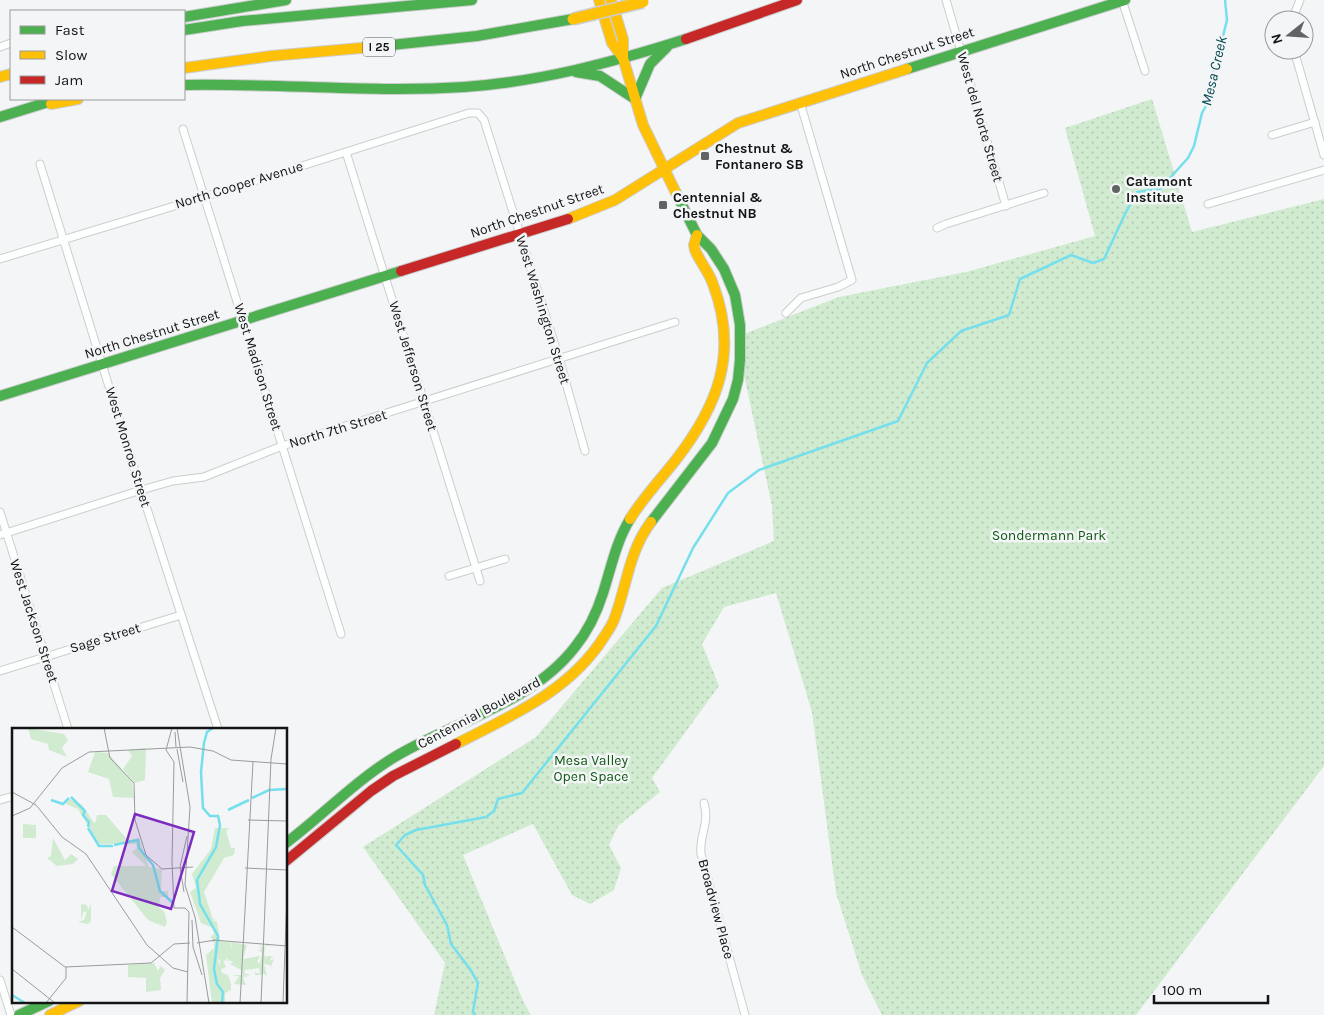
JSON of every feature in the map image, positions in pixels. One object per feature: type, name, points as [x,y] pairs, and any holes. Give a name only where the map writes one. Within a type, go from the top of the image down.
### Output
[{"type":"main road","points":[[185,17],[286,0]]},
{"type":"main road","points":[[185,30],[242,21],[472,0]]},
{"type":"main road","name":"Centennial Boulevard","points":[[599,0],[612,43],[623,58]]},
{"type":"main road","name":"Centennial Boulevard","points":[[288,860],[318,838],[371,791],[393,776],[517,713],[541,699],[571,677],[594,652],[615,619],[629,566],[645,530],[712,444],[728,411],[738,380],[740,360],[740,325],[735,295],[724,269],[712,249],[696,235],[643,125],[623,58],[623,39],[611,0]]},
{"type":"main road","points":[[185,85],[238,84],[440,88],[505,83],[623,58],[736,23],[797,0]]},
{"type":"main road","name":"North Chestnut Street","points":[[0,396],[520,235],[605,205],[664,170],[738,122],[1123,0]]},
{"type":"main road","name":"I 25","points":[[185,68],[249,58],[420,43],[493,34],[573,19],[646,1]]},
{"type":"main road","points":[[561,72],[583,72],[600,76],[635,99],[646,68],[661,51],[671,44]]},
{"type":"main road","points":[[0,116],[55,100]]},
{"type":"main road","points":[[21,110],[73,100]]},
{"type":"main road","name":"Centennial Boulevard","points":[[288,841],[370,774],[395,757],[532,686],[555,668],[573,650],[586,631],[599,605],[620,536],[629,519],[689,443],[706,417],[717,391],[724,364],[725,338],[722,309],[712,281],[694,247],[696,235]]},
{"type":"main road","points":[[19,1015],[46,1002]]},
{"type":"main road","points":[[50,1015],[77,1002]]},
{"type":"street","name":"West del Norte Street","points":[[946,0],[1006,206]]},
{"type":"street","points":[[1123,0],[1145,71]]},
{"type":"street","points":[[1297,60],[1324,155]]},
{"type":"street","points":[[786,313],[801,298],[838,287],[852,280],[800,102]]},
{"type":"street","name":"North Cooper Avenue","points":[[0,259],[469,113],[478,114]]},
{"type":"street","name":"West Washington Street","points":[[478,114],[484,120],[559,358],[586,452]]},
{"type":"street","points":[[1272,135],[1315,122]]},
{"type":"street","name":"West Madison Street","points":[[183,129],[341,634]]},
{"type":"street","name":"West Jefferson Street","points":[[346,152],[480,581]]},
{"type":"street","name":"West Monroe Street","points":[[40,164],[141,490],[218,728]]},
{"type":"street","points":[[1208,204],[1324,170]]},
{"type":"street","points":[[937,228],[1044,193]]},
{"type":"street","name":"North 7th Street","points":[[3,534],[141,490],[173,481],[204,476],[282,446],[675,322]]},
{"type":"street","name":"West Jackson Street","points":[[0,512],[3,534],[68,728]]},
{"type":"street","points":[[449,576],[505,559]]},
{"type":"street","name":"Sage Street","points":[[0,671],[181,615]]},
{"type":"street","name":"Broadview Place","points":[[704,803],[707,821],[702,838],[701,854],[745,1015]]},
{"type":"street","points":[[0,980],[11,1015]]},
{"type":"green space","name":"Sondermann Park","points":[[1152,99],[1192,232],[1324,199],[1324,766],[1136,1015],[882,1015],[862,975],[836,893],[812,712],[776,593],[724,607],[702,644],[719,686],[652,778],[660,792],[618,826],[609,845],[621,868],[614,890],[590,904],[572,895],[533,824],[463,855],[524,1003],[531,1015],[434,1015],[445,963],[363,847],[536,737],[662,588],[774,541],[772,506],[736,337],[839,297],[966,272],[1095,236],[1065,128]]},
{"type":"waterway","name":"Mesa Creek","points":[[475,1015],[473,1011],[478,983],[451,944],[447,925],[425,885],[423,875],[396,845],[405,835],[416,830],[486,817],[494,811],[498,799],[522,793],[656,626],[693,548],[728,493],[759,470],[898,421],[927,363],[961,331],[1009,315],[1020,279],[1071,255],[1093,263],[1104,259],[1137,192],[1160,189],[1188,158],[1194,146],[1202,113],[1211,97],[1215,56],[1227,20],[1225,0]]},
{"type":"traffic: fast","points":[[185,17],[286,0]]},
{"type":"traffic: fast","points":[[185,30],[242,21],[472,0]]},
{"type":"traffic: fast","points":[[907,69],[1125,0]]},
{"type":"traffic: fast","points":[[372,47],[477,36],[573,19]]},
{"type":"traffic: fast","points":[[185,85],[394,89],[464,87],[520,81],[576,70],[686,39]]},
{"type":"traffic: fast","points":[[576,72],[600,76],[635,99],[650,64],[667,47]]},
{"type":"traffic: fast","points":[[0,117],[55,100]]},
{"type":"traffic: fast","points":[[651,522],[712,443],[733,399],[738,380],[740,360],[740,325],[735,295],[724,269],[711,249],[697,235],[676,193]]},
{"type":"traffic: fast","points":[[0,396],[401,271]]},
{"type":"traffic: fast","points":[[288,841],[379,767],[416,745],[514,698],[557,667],[580,641],[592,621],[601,600],[617,546],[630,519]]},
{"type":"traffic: fast","points":[[19,1015],[47,1002]]},
{"type":"traffic: slow","points":[[599,0],[612,43],[623,58]]},
{"type":"traffic: slow","points":[[611,0],[623,39],[623,58],[643,125],[676,193]]},
{"type":"traffic: slow","points":[[573,19],[643,2]]},
{"type":"traffic: slow","points":[[185,68],[271,56],[372,47]]},
{"type":"traffic: slow","points":[[568,219],[615,200],[738,123],[907,69]]},
{"type":"traffic: slow","points":[[0,77],[10,74]]},
{"type":"traffic: slow","points":[[51,104],[73,100]]},
{"type":"traffic: slow","points":[[630,519],[675,461],[703,420],[720,378],[724,356],[721,309],[711,280],[695,250],[694,245],[697,235]]},
{"type":"traffic: slow","points":[[456,744],[538,700],[574,673],[590,656],[613,622],[633,556],[651,522]]},
{"type":"traffic: slow","points":[[50,1015],[77,1002]]},
{"type":"traffic: jam","points":[[686,39],[797,0]]},
{"type":"traffic: jam","points":[[401,271],[568,219]]},
{"type":"traffic: jam","points":[[288,859],[371,791],[393,776],[456,744]]},
{"type":"place","name":"Chestnut & Fontanero SB","points":[[705,156]]},
{"type":"place","name":"Catamont Institute","points":[[1116,189]]},
{"type":"place","name":"Centennial & Chestnut NB","points":[[663,205]]},
{"type":"park label","name":"Mesa Valley Open Space","points":[[591,768]]}]
